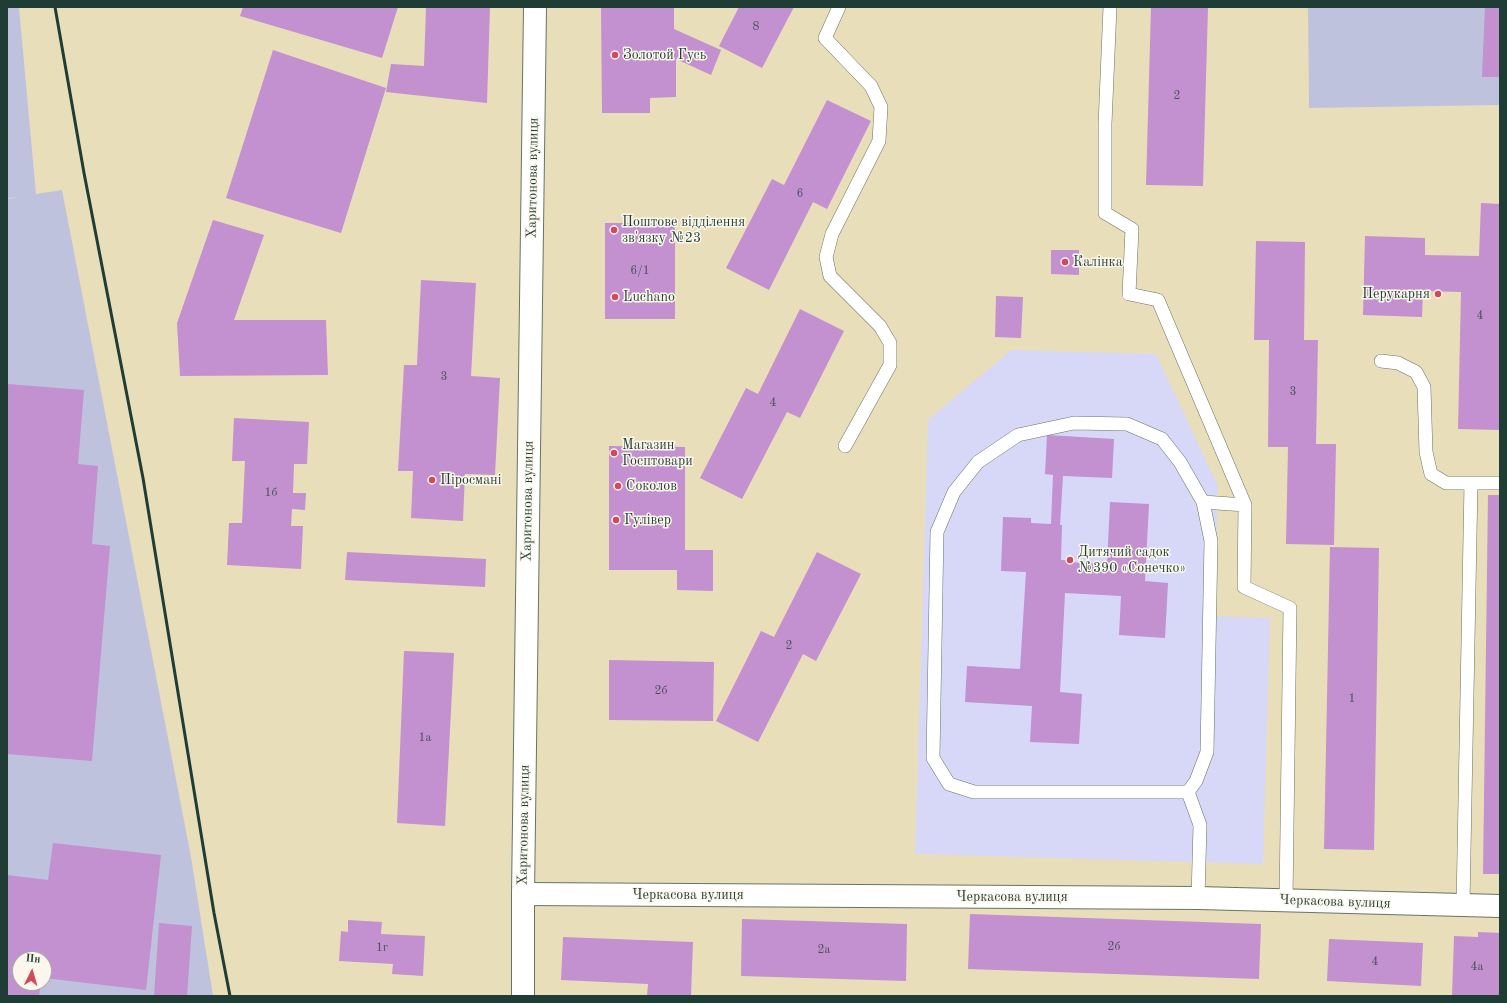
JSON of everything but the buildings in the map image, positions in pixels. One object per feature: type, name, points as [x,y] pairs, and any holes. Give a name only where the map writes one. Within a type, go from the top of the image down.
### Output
[{"type":"street","name":"Харитонова вулиця","points":[[523,996],[523,894],[535,7]]},
{"type":"street","name":"Черкасова вулиця","points":[[523,894],[1198,898],[1500,906]]},
{"type":"lane","points":[[839,7],[825,38],[871,86],[881,107],[879,141],[832,234],[826,257],[830,276],[880,326],[890,343],[890,365],[845,446]]},
{"type":"lane","points":[[1110,7],[1105,124],[1105,213],[1132,229],[1129,294],[1158,300],[1245,505],[1244,587],[1290,608],[1286,900]]},
{"type":"lane","points":[[1381,361],[1398,362],[1416,372],[1424,387],[1426,452],[1431,474],[1446,483],[1500,483]]},
{"type":"lane","points":[[1074,423],[1127,424],[1162,439],[1180,462],[1203,502],[1210,541],[1207,752],[1196,780],[1188,792],[974,792],[949,784],[933,758],[937,532],[954,492],[978,462],[1018,434],[1074,423]]},
{"type":"lane","points":[[1463,905],[1471,483]]},
{"type":"lane","points":[[1203,502],[1245,505]]},
{"type":"lane","points":[[1188,792],[1200,825],[1198,898]]},
{"type":"shaded area","points":[[7,7],[19,7],[36,194],[62,190],[191,857],[213,996],[7,996],[7,199],[18,197],[7,198]]},
{"type":"shaded area","points":[[1308,7],[1500,7],[1500,105],[1309,108]]},
{"type":"shaded area","name":"Дитячий садок №390 «Сонечко»","points":[[1011,350],[1156,354],[1218,486],[1214,616],[1270,618],[1263,864],[915,854],[928,420]]},
{"type":"railway","points":[[55,7],[84,173],[143,478],[214,913],[230,996]]},
{"type":"place","name":"Золотой Гусь","points":[[615,55]]},
{"type":"place","name":"Поштове відділення зв'язку №23","points":[[614,230]]},
{"type":"place","name":"Калінка","points":[[1065,262]]},
{"type":"place","name":"Перукарня","points":[[1438,294]]},
{"type":"place","name":"Luchano","points":[[615,297]]},
{"type":"place","name":"Магазин Госптовари","points":[[614,453]]},
{"type":"place","name":"Піросмані","points":[[432,480]]},
{"type":"place","name":"Соколов","points":[[618,486]]},
{"type":"place","name":"Гулівер","points":[[616,520]]},
{"type":"place","name":"Дитячий садок №390 «Сонечко»","points":[[1070,560]]}]
